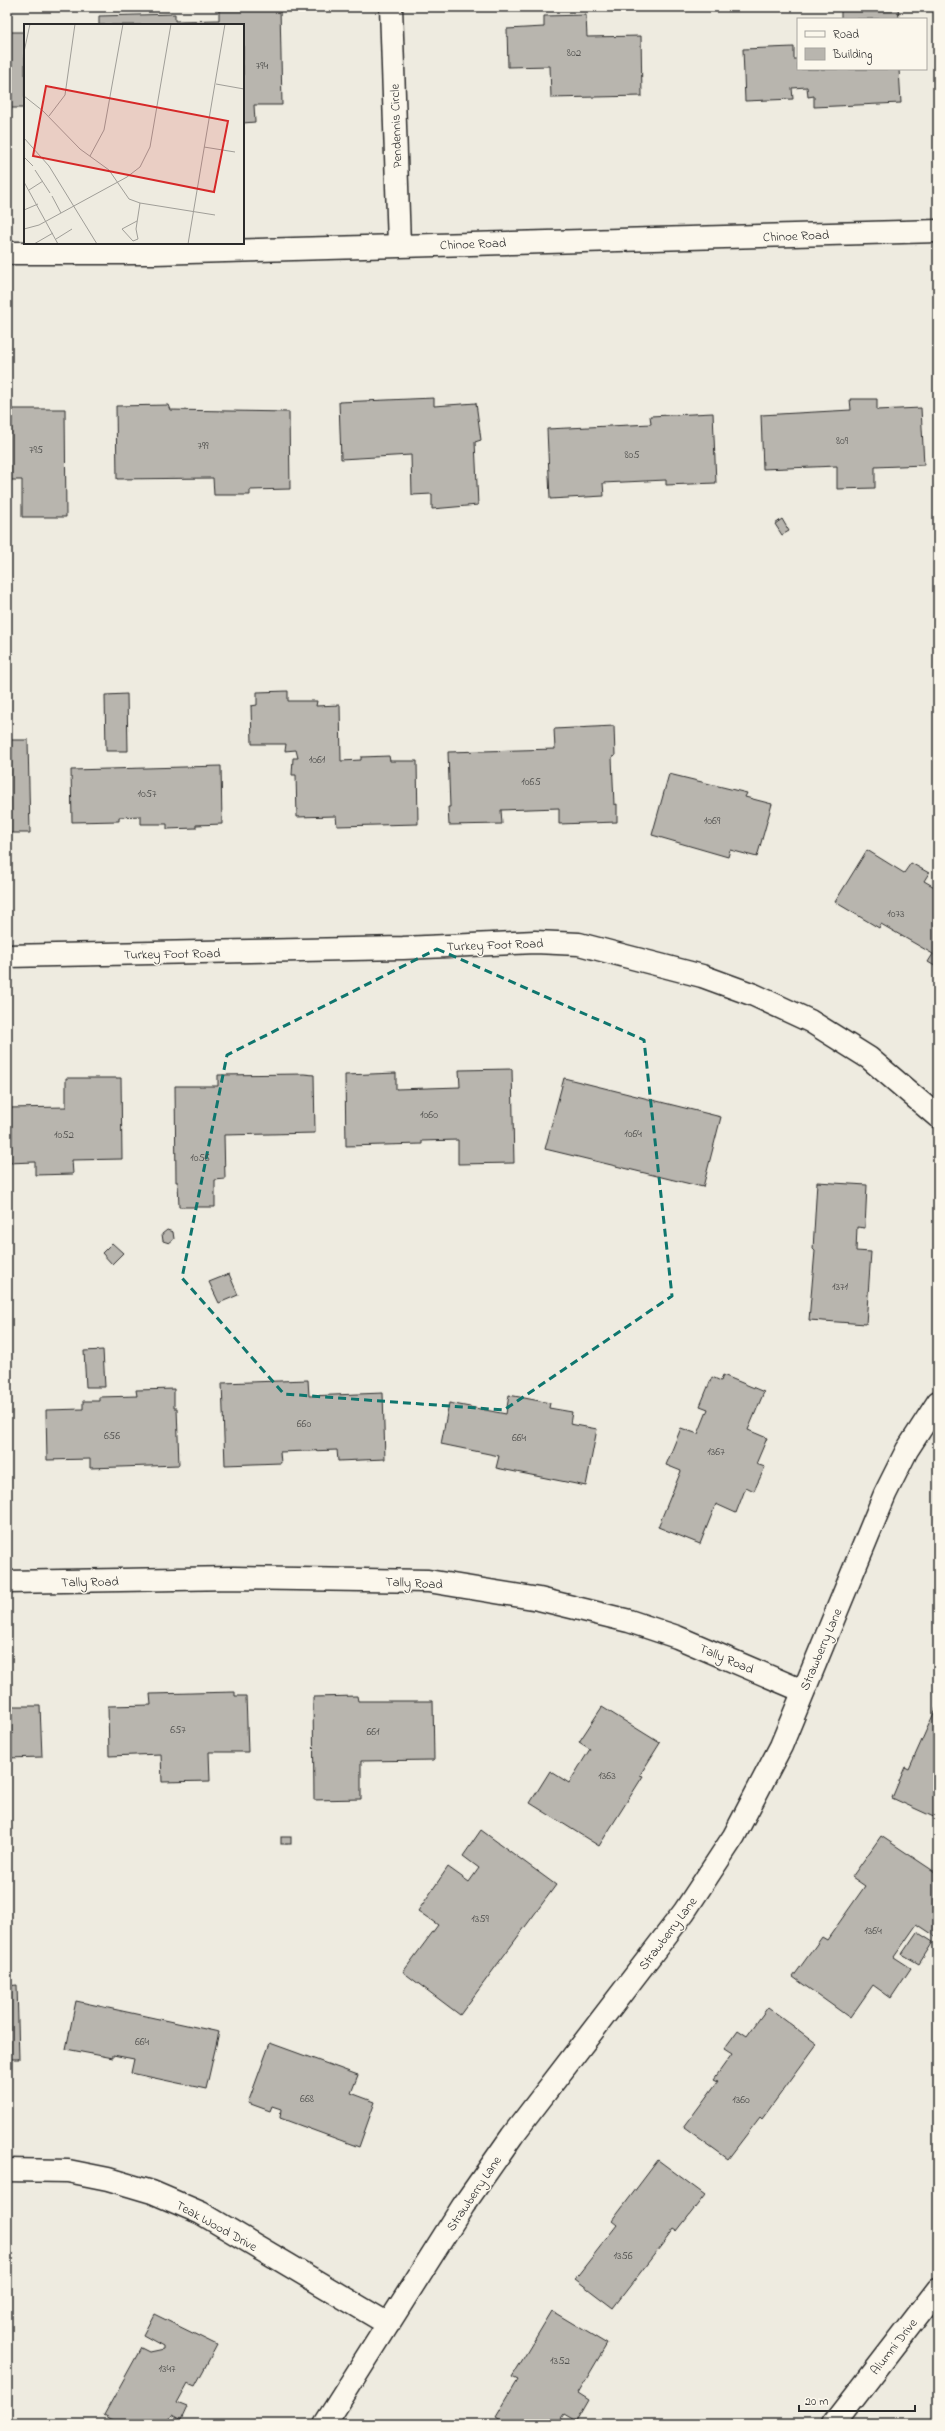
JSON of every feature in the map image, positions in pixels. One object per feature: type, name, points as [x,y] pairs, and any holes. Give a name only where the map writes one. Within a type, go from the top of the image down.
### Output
[{"type":"street","name":"Pendennis Circle","points":[[391,7],[398,245]]},
{"type":"street","name":"Chinoe Road","points":[[7,253],[154,253],[938,231]]},
{"type":"street","name":"Turkey Foot Road","points":[[7,956],[403,948],[535,942],[579,944],[702,976],[754,995],[810,1021],[869,1058],[938,1117]]},
{"type":"street","name":"Strawberry Lane","points":[[325,2424],[463,2206],[512,2136],[684,1912],[734,1836],[781,1746],[886,1494],[907,1450],[938,1402]]},
{"type":"street","name":"Tally Road","points":[[7,1582],[233,1578],[428,1581],[539,1599],[629,1621],[677,1637],[803,1691]]},
{"type":"street","name":"Teak Wood Drive","points":[[7,2170],[68,2172],[108,2179],[152,2192],[201,2213],[388,2324]]},
{"type":"street","name":"Alumni Drive","points":[[834,2424],[938,2289]]},
{"type":"highlighted area","points":[[437,949],[644,1040],[672,1296],[504,1410],[284,1394],[182,1278],[227,1055]]},
{"type":"building","points":[[219,7],[280,7],[282,105],[254,105],[255,122],[244,123],[244,24],[99,24],[99,16],[175,14],[175,21],[219,20]]},
{"type":"building","points":[[841,7],[898,7],[899,18],[841,18]]},
{"type":"building","points":[[586,15],[587,37],[641,36],[642,96],[551,98],[550,66],[508,67],[507,29],[544,27],[544,16]]},
{"type":"building","points":[[7,32],[24,32],[24,108],[7,108]]},
{"type":"building","points":[[794,47],[794,59],[797,59],[797,70],[899,70],[901,103],[814,107],[814,96],[808,97],[807,87],[792,88],[793,99],[745,101],[743,49]]},
{"type":"building","points":[[434,398],[434,406],[476,403],[481,440],[475,442],[478,505],[432,509],[432,494],[412,495],[411,455],[341,459],[339,402]]},
{"type":"building","points":[[850,399],[877,399],[877,410],[921,408],[924,465],[875,467],[875,488],[837,489],[837,466],[763,469],[761,415],[851,410]]},
{"type":"building","points":[[168,405],[170,410],[289,412],[290,489],[250,490],[250,495],[214,495],[213,478],[117,479],[116,406]]},
{"type":"building","points":[[11,409],[65,409],[66,517],[22,517],[22,480],[7,480],[7,418],[11,418]]},
{"type":"building","points":[[713,413],[716,483],[666,485],[666,480],[603,483],[604,496],[550,499],[547,429],[651,424],[650,416]]},
{"type":"building","points":[[782,519],[789,531],[782,535],[775,524]]},
{"type":"building","points":[[288,691],[288,701],[317,701],[316,706],[340,705],[341,761],[361,760],[361,757],[389,756],[390,761],[417,761],[418,824],[337,826],[336,816],[297,817],[296,775],[292,775],[293,758],[298,758],[296,750],[285,751],[286,744],[252,744],[251,706],[257,705],[257,692]]},
{"type":"building","points":[[127,694],[128,751],[106,751],[105,695]]},
{"type":"building","points":[[614,726],[615,756],[612,757],[614,805],[617,804],[617,822],[559,824],[559,808],[501,810],[502,824],[449,825],[448,807],[450,807],[448,752],[555,749],[554,729]]},
{"type":"building","points":[[7,740],[28,740],[30,833],[7,833]]},
{"type":"building","points":[[221,766],[222,824],[196,825],[196,828],[167,829],[167,824],[141,824],[141,816],[119,817],[119,821],[72,822],[71,770]]},
{"type":"building","points":[[669,774],[747,793],[745,797],[772,804],[757,857],[730,850],[728,857],[652,835]]},
{"type":"building","points":[[867,850],[904,873],[911,863],[929,873],[924,881],[938,889],[938,968],[928,962],[933,954],[881,924],[879,928],[835,902]]},
{"type":"building","points":[[512,1069],[514,1163],[458,1164],[458,1140],[422,1141],[422,1144],[346,1146],[345,1075],[396,1073],[396,1089],[460,1087],[459,1070]]},
{"type":"building","points":[[218,1075],[314,1075],[315,1133],[224,1135],[225,1179],[215,1180],[215,1207],[179,1207],[178,1182],[176,1182],[175,1086],[218,1086]]},
{"type":"building","points":[[66,1078],[121,1078],[122,1159],[72,1160],[73,1174],[35,1175],[35,1162],[7,1163],[7,1108],[66,1107]]},
{"type":"building","points":[[564,1078],[721,1117],[703,1187],[545,1149]]},
{"type":"building","points":[[817,1182],[867,1185],[865,1228],[857,1227],[856,1251],[871,1252],[866,1324],[809,1320],[815,1251],[813,1249]]},
{"type":"building","points":[[167,1230],[173,1232],[174,1239],[169,1243],[163,1241],[162,1234]]},
{"type":"building","points":[[112,1243],[123,1253],[112,1264],[102,1253]]},
{"type":"building","points":[[229,1274],[238,1295],[219,1303],[209,1282]]},
{"type":"building","points":[[103,1350],[105,1387],[86,1387],[84,1351]]},
{"type":"building","points":[[723,1375],[764,1392],[748,1430],[767,1438],[756,1464],[765,1467],[754,1491],[746,1487],[736,1513],[716,1504],[700,1544],[658,1527],[681,1471],[666,1465],[681,1428],[698,1434],[708,1409],[700,1406],[712,1377],[721,1381]]},
{"type":"building","points":[[308,1380],[309,1396],[383,1393],[385,1459],[338,1461],[337,1450],[280,1452],[281,1463],[225,1465],[222,1383]]},
{"type":"building","points":[[174,1389],[174,1408],[177,1408],[179,1465],[90,1468],[90,1459],[47,1460],[46,1410],[83,1409],[83,1401],[99,1401],[99,1397],[137,1396],[136,1390]]},
{"type":"building","points":[[509,1395],[550,1403],[549,1408],[572,1412],[570,1424],[597,1429],[586,1486],[496,1468],[499,1456],[441,1444],[449,1403],[506,1414]]},
{"type":"building","points":[[235,1692],[235,1696],[246,1696],[248,1752],[209,1752],[210,1781],[162,1782],[161,1754],[109,1756],[108,1706],[151,1705],[150,1694]]},
{"type":"building","points":[[357,1696],[358,1701],[433,1701],[434,1760],[361,1761],[361,1799],[314,1800],[313,1697]]},
{"type":"building","points":[[938,1704],[938,1819],[892,1798],[905,1767],[909,1769]]},
{"type":"building","points":[[7,1706],[40,1706],[42,1757],[7,1758]]},
{"type":"building","points":[[602,1707],[660,1743],[640,1775],[643,1776],[599,1846],[530,1803],[550,1771],[569,1783],[590,1749],[579,1742]]},
{"type":"building","points":[[481,1830],[556,1885],[460,2015],[403,1972],[438,1925],[418,1911],[448,1867],[469,1882],[479,1868],[463,1856]]},
{"type":"building","points":[[881,1836],[938,1874],[938,1938],[917,1924],[894,1957],[911,1968],[891,1998],[873,1985],[850,2018],[793,1977],[822,1937],[827,1940],[865,1886],[852,1877]]},
{"type":"building","points":[[281,1837],[291,1837],[291,1844],[281,1844]]},
{"type":"building","points":[[917,1932],[933,1942],[919,1964],[902,1954]]},
{"type":"building","points":[[17,1985],[19,2059],[7,2059],[7,1986]]},
{"type":"building","points":[[76,2001],[219,2032],[206,2089],[131,2073],[134,2059],[113,2055],[113,2058],[66,2049]]},
{"type":"building","points":[[768,2007],[817,2044],[762,2119],[760,2117],[728,2159],[684,2127],[718,2081],[714,2079],[732,2054],[724,2049],[738,2030],[747,2036]]},
{"type":"building","points":[[270,2043],[358,2075],[351,2093],[375,2102],[359,2147],[280,2118],[281,2109],[272,2106],[270,2111],[248,2103]]},
{"type":"building","points":[[658,2160],[705,2195],[677,2231],[674,2229],[613,2308],[575,2279],[617,2225],[612,2221]]},
{"type":"building","points":[[552,2311],[607,2344],[578,2393],[589,2400],[577,2421],[565,2414],[558,2424],[507,2424],[496,2417],[518,2380],[512,2377]]},
{"type":"building","points":[[154,2314],[217,2345],[195,2386],[188,2383],[177,2403],[187,2407],[181,2420],[172,2415],[166,2424],[120,2424],[104,2415],[141,2348],[149,2352],[163,2349],[163,2346],[143,2335]]}]
